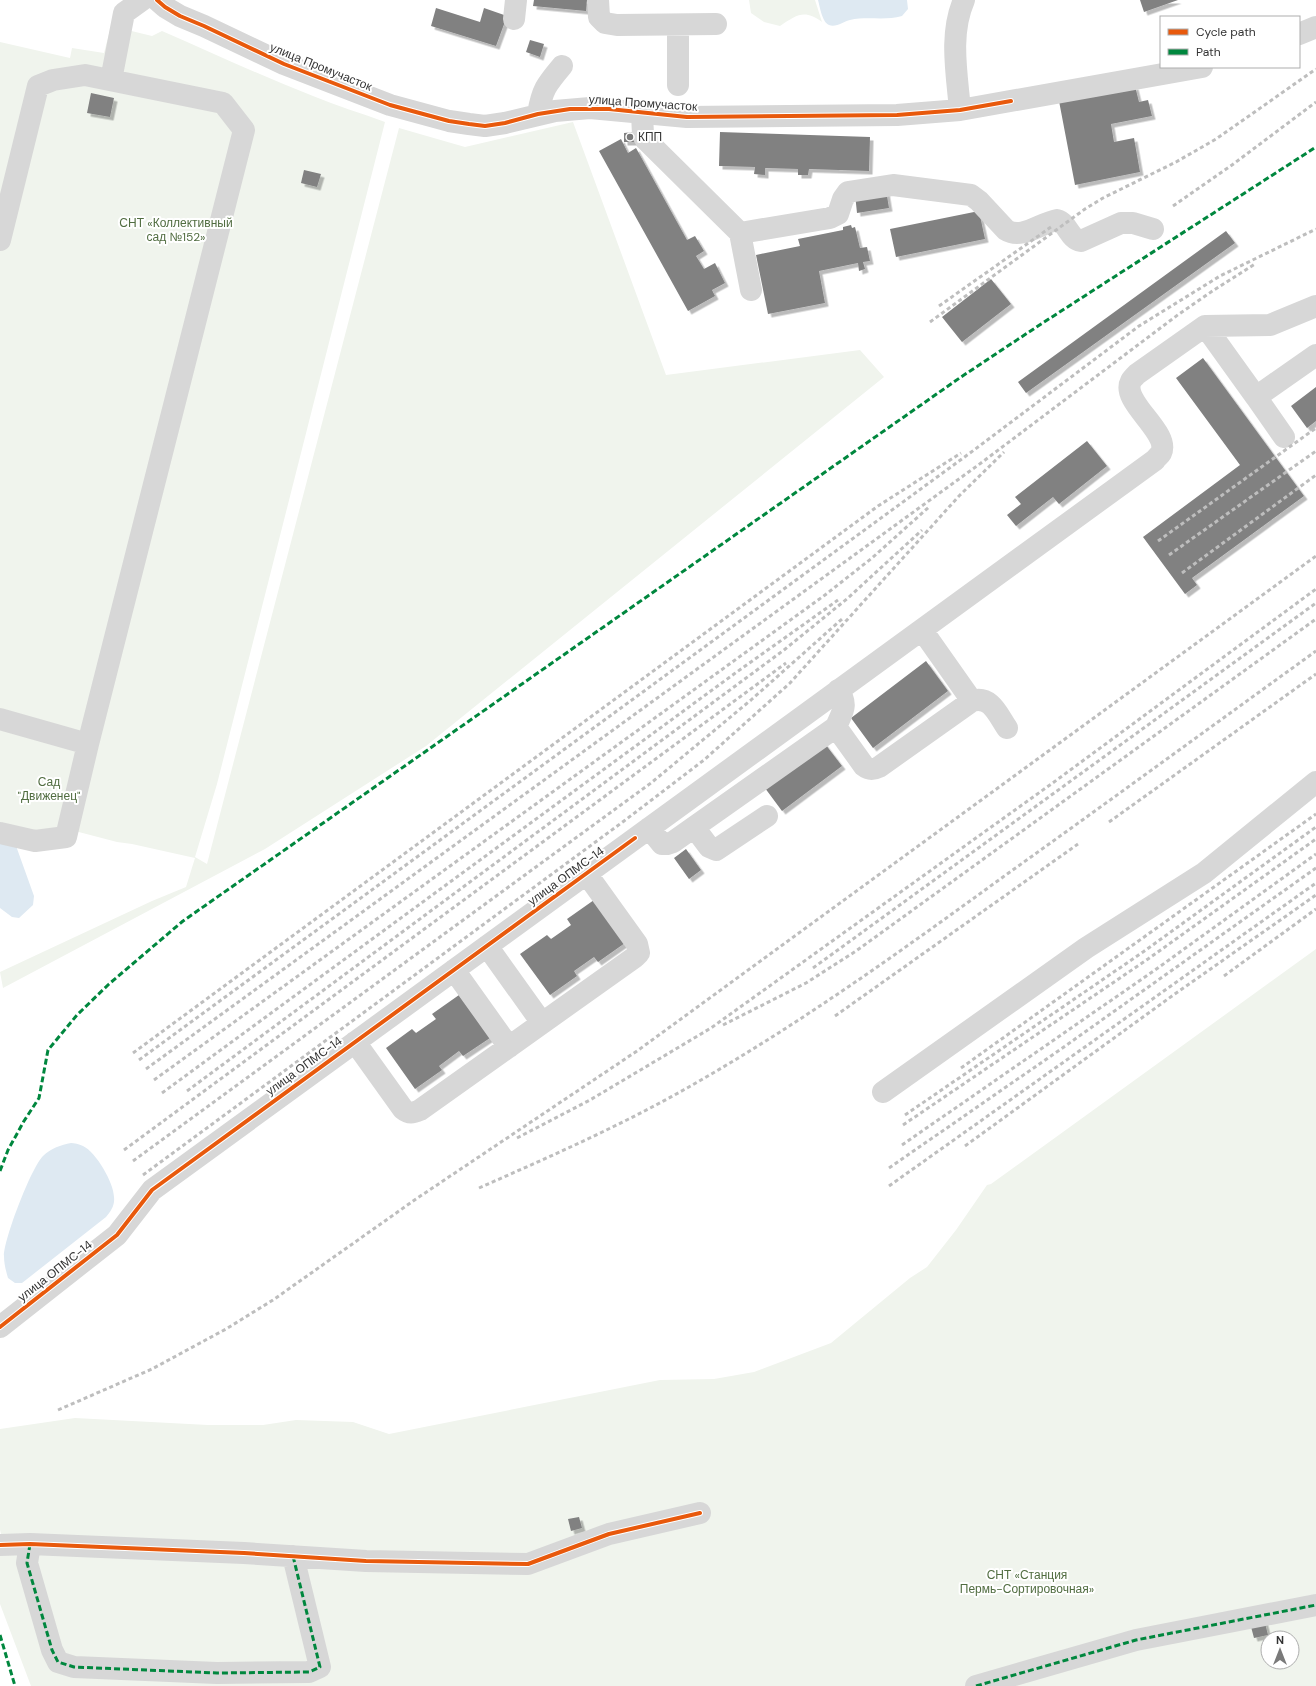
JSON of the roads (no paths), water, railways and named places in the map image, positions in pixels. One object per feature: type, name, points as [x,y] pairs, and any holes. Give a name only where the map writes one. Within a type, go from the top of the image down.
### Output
[{"type":"street","points":[[111,80],[124,13],[142,0]]},
{"type":"street","name":"улица Промучасток","points":[[157,0],[180,16],[284,64],[390,105],[449,121],[485,126],[505,123],[538,114],[570,109],[590,108],[687,117],[897,115],[960,110],[1197,68]]},
{"type":"street","points":[[598,0],[599,17],[605,23],[678,25],[716,24]]},
{"type":"street","points":[[960,110],[956,29],[958,13],[964,0]]},
{"type":"street","points":[[678,25],[678,85]]},
{"type":"street","points":[[1300,34],[1316,27]]},
{"type":"street","points":[[538,114],[546,85],[562,66]]},
{"type":"street","points":[[0,240],[38,86],[53,80],[85,75],[223,103],[244,130],[88,744],[66,837],[35,841],[0,833]]},
{"type":"street","points":[[642,113],[643,135],[646,140],[740,233],[751,290]]},
{"type":"street","points":[[740,233],[830,218],[838,214],[843,199],[848,192],[893,184],[971,195],[979,201],[1010,233],[1023,232],[1057,220],[1062,222],[1076,240],[1082,241],[1121,223],[1133,224],[1153,229]]},
{"type":"street","points":[[1205,326],[1270,325],[1316,306]]},
{"type":"street","points":[[1205,326],[1284,437]]},
{"type":"street","name":"улица ОПМС-14","points":[[0,1327],[117,1235],[152,1190],[1155,460],[1161,453],[1162,444],[1159,436],[1133,399],[1129,390],[1130,381],[1137,374],[1205,326]]},
{"type":"street","points":[[1256,397],[1316,355]]},
{"type":"street","points":[[922,630],[972,701]]},
{"type":"street","points":[[642,833],[662,844],[673,842],[836,727],[845,704],[838,690]]},
{"type":"street","points":[[836,727],[864,766],[868,769],[879,767],[972,701],[978,699],[985,700],[990,704],[1007,728]]},
{"type":"street","points":[[0,719],[88,744]]},
{"type":"street","points":[[883,1092],[1086,948],[1204,874],[1316,782]]},
{"type":"street","points":[[694,827],[709,847],[716,850],[767,816]]},
{"type":"street","points":[[355,1042],[403,1109],[407,1112],[413,1113],[420,1110],[509,1047],[639,953],[637,944],[586,874]]},
{"type":"street","points":[[487,946],[542,1023]]},
{"type":"street","points":[[454,970],[509,1047]]},
{"type":"street","points":[[0,1545],[30,1544],[293,1556],[366,1561],[528,1564],[609,1534],[700,1513]]},
{"type":"street","points":[[30,1544],[27,1563],[52,1650],[58,1662],[74,1667],[217,1672],[309,1672],[320,1667],[293,1556]]},
{"type":"street","points":[[976,1686],[1136,1640],[1316,1605]]},
{"type":"railway","points":[[930,322],[1085,209],[1103,198],[1176,162],[1216,139],[1316,69]]},
{"type":"railway","points":[[1173,206],[1232,165],[1316,102]]},
{"type":"railway","points":[[939,306],[1051,227]]},
{"type":"railway","points":[[139,1060],[970,453],[1139,326],[1220,276],[1316,229]]},
{"type":"railway","points":[[146,1069],[981,463],[1179,314],[1255,264]]},
{"type":"railway","points":[[1158,541],[1316,428]]},
{"type":"railway","points":[[1169,555],[1316,451]]},
{"type":"railway","points":[[143,1175],[624,821],[704,760],[790,683],[959,496],[1004,452]]},
{"type":"railway","points":[[133,1053],[878,506],[961,453]]},
{"type":"railway","points":[[1182,573],[1316,475]]},
{"type":"railway","points":[[154,1080],[825,595],[872,558],[929,507]]},
{"type":"railway","points":[[187,1091],[784,650],[848,598],[922,530]]},
{"type":"railway","points":[[58,1410],[152,1369],[226,1329],[273,1300],[416,1199],[637,1051],[1316,556]]},
{"type":"railway","points":[[517,1138],[590,1100],[711,1028],[1054,782],[1316,589]]},
{"type":"railway","points":[[162,1093],[734,674],[838,600]]},
{"type":"railway","points":[[813,968],[1316,603]]},
{"type":"railway","points":[[133,1161],[651,783],[751,700],[842,619]]},
{"type":"railway","points":[[723,1025],[806,983],[856,951],[1316,619]]},
{"type":"railway","points":[[479,1188],[584,1141],[662,1102],[728,1064],[808,1014],[1082,821],[1316,651]]},
{"type":"railway","points":[[124,1150],[786,663]]},
{"type":"railway","points":[[1109,822],[1316,674]]},
{"type":"railway","points":[[961,1068],[1316,814]]},
{"type":"railway","points":[[905,1115],[1143,952],[1316,827]]},
{"type":"railway","points":[[903,1125],[1148,959],[1316,839]]},
{"type":"railway","points":[[835,1016],[1078,844]]},
{"type":"railway","points":[[902,1145],[1155,970],[1316,854]]},
{"type":"railway","points":[[889,1168],[1061,1049],[1316,868]]},
{"type":"railway","points":[[889,1186],[1316,883]]},
{"type":"railway","points":[[965,1146],[1172,996],[1316,895]]},
{"type":"railway","points":[[1224,976],[1316,909]]},
{"type":"place","name":"КПП","points":[[630,137]]},
{"type":"park label","name":"СНТ «Коллективный сад №152»","points":[[176,230]]},
{"type":"park label","name":"Сад \"Движенец\"","points":[[49,789]]},
{"type":"park label","name":"СНТ «Станция Пермь-Сортировочная»","points":[[1027,1582]]}]
